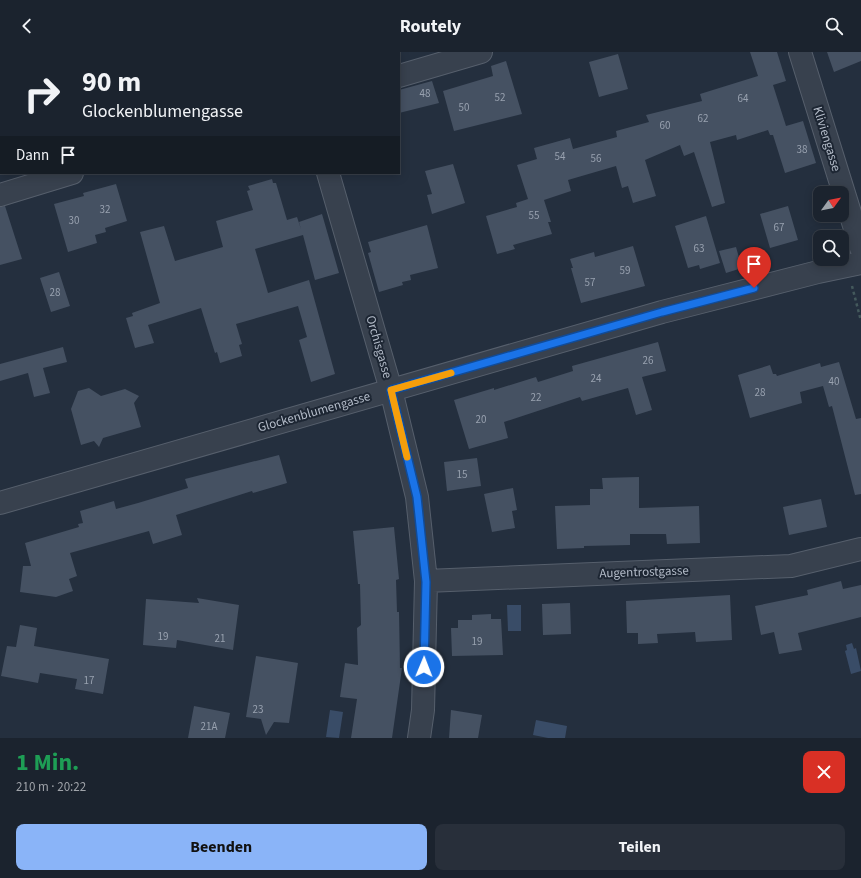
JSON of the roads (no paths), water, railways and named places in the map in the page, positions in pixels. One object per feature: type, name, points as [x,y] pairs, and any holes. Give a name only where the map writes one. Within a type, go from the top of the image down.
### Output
[{"type":"street","points":[[400,76],[481,52]]},
{"type":"street","name":"Kliviengasse","points":[[800,52],[861,248]]},
{"type":"street","points":[[0,194],[69,174]]},
{"type":"street","name":"Orchisgasse","points":[[328,174],[391,390],[417,497],[426,582],[423,710],[419,738]]},
{"type":"street","name":"Glockenblumengasse","points":[[0,504],[662,312],[854,265]]},
{"type":"street","name":"Augentrostgasse","points":[[426,582],[791,566],[861,549]]},
{"type":"water","points":[[507,605],[521,605],[521,631],[508,631]]},
{"type":"water","points":[[852,643],[854,649],[856,648],[861,671],[851,674],[845,651],[847,650],[846,645]]},
{"type":"water","points":[[330,710],[343,712],[339,738],[326,737]]},
{"type":"water","points":[[536,720],[567,726],[565,738],[548,738],[533,735]]}]
